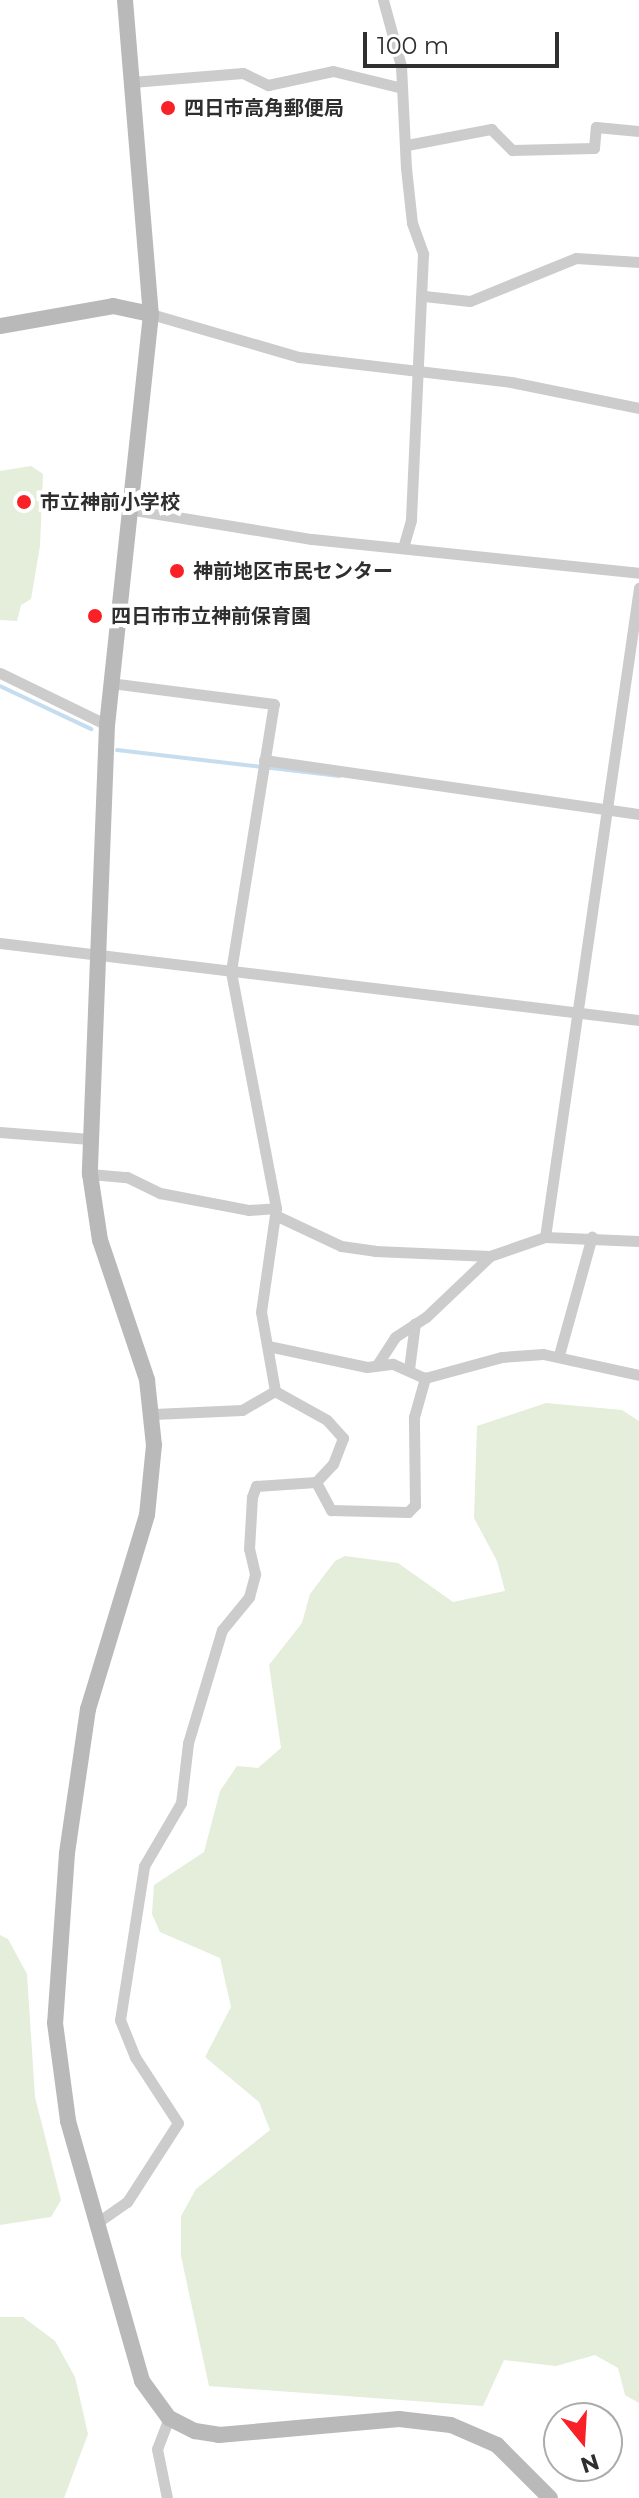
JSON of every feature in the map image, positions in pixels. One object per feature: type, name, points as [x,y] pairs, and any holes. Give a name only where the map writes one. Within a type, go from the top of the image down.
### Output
[{"type":"street","points":[[125,0],[151,314],[107,725],[90,1174],[100,1240],[154,1414],[147,1515],[88,1709],[55,1966],[55,2023],[68,2121],[142,2381],[169,2418],[195,2431],[219,2435],[399,2419],[451,2425],[497,2445],[550,2498]]},
{"type":"street","points":[[383,0],[401,66],[398,87],[424,296],[411,520],[404,545]]},
{"type":"street","points":[[132,82],[243,73],[268,85],[333,71],[398,87]]},
{"type":"street","points":[[407,145],[491,129],[512,150],[594,148],[596,127],[639,131]]},
{"type":"street","points":[[424,296],[470,301],[576,258],[639,262]]},
{"type":"street","points":[[0,326],[113,306],[299,357],[511,382],[639,408]]},
{"type":"street","points":[[128,509],[312,539],[404,545],[639,573]]},
{"type":"street","points":[[545,1237],[639,588]]},
{"type":"street","points":[[0,673],[107,725]]},
{"type":"street","points":[[111,683],[274,704],[231,971],[276,1212],[261,1286],[275,1391]]},
{"type":"street","points":[[264,760],[639,814]]},
{"type":"street","points":[[0,943],[639,1020]]},
{"type":"street","points":[[0,1132],[90,1139]]},
{"type":"street","points":[[90,1174],[127,1177],[160,1193],[276,1212],[341,1246],[490,1256]]},
{"type":"street","points":[[559,1355],[592,1236]]},
{"type":"street","points":[[377,1365],[395,1337],[490,1256],[545,1237],[592,1236],[639,1241]]},
{"type":"street","points":[[409,1369],[415,1323]]},
{"type":"street","points":[[268,1346],[409,1369],[425,1378],[502,1357],[559,1355],[575,1364],[639,1375]]},
{"type":"street","points":[[316,1482],[331,1510],[408,1512],[415,1505],[414,1417],[425,1378]]},
{"type":"street","points":[[154,1414],[242,1410],[275,1391]]},
{"type":"street","points":[[98,2222],[127,2202],[178,2123],[135,2057],[120,2020],[144,1866],[181,1803],[188,1743],[222,1630],[249,1597],[255,1574],[249,1549],[252,1497],[256,1486],[316,1482],[340,1451],[339,1429],[275,1391]]},
{"type":"street","points":[[167,2498],[157,2449],[169,2418]]},
{"type":"green space","points":[[31,466],[43,474],[40,546],[31,599],[21,605],[17,621],[0,620],[0,471]]},
{"type":"green space","points":[[546,1403],[622,1410],[639,1421],[639,2403],[625,2395],[618,2368],[595,2355],[556,2366],[504,2360],[483,2406],[209,2386],[181,2256],[181,2216],[196,2189],[270,2130],[259,2102],[205,2057],[231,2007],[220,1958],[160,1932],[152,1914],[154,1885],[204,1852],[220,1791],[237,1766],[258,1768],[281,1748],[269,1665],[302,1623],[310,1594],[335,1561],[345,1556],[398,1563],[453,1602],[505,1591],[497,1561],[474,1518],[477,1426]]},
{"type":"green space","points":[[0,1935],[8,1939],[27,1974],[35,2097],[61,2200],[51,2217],[0,2225]]},
{"type":"green space","points":[[0,2317],[23,2317],[55,2341],[75,2377],[88,2434],[64,2498],[0,2498]]},
{"type":"waterway","points":[[0,686],[91,729]]},
{"type":"waterway","points":[[117,750],[339,776]]},
{"type":"place","name":"四日市高角郵便局","points":[[168,108]]},
{"type":"place","name":"市立神前小学校","points":[[24,502]]},
{"type":"place","name":"神前地区市民センター","points":[[177,571]]},
{"type":"place","name":"四日市市立神前保育園","points":[[95,616]]}]
